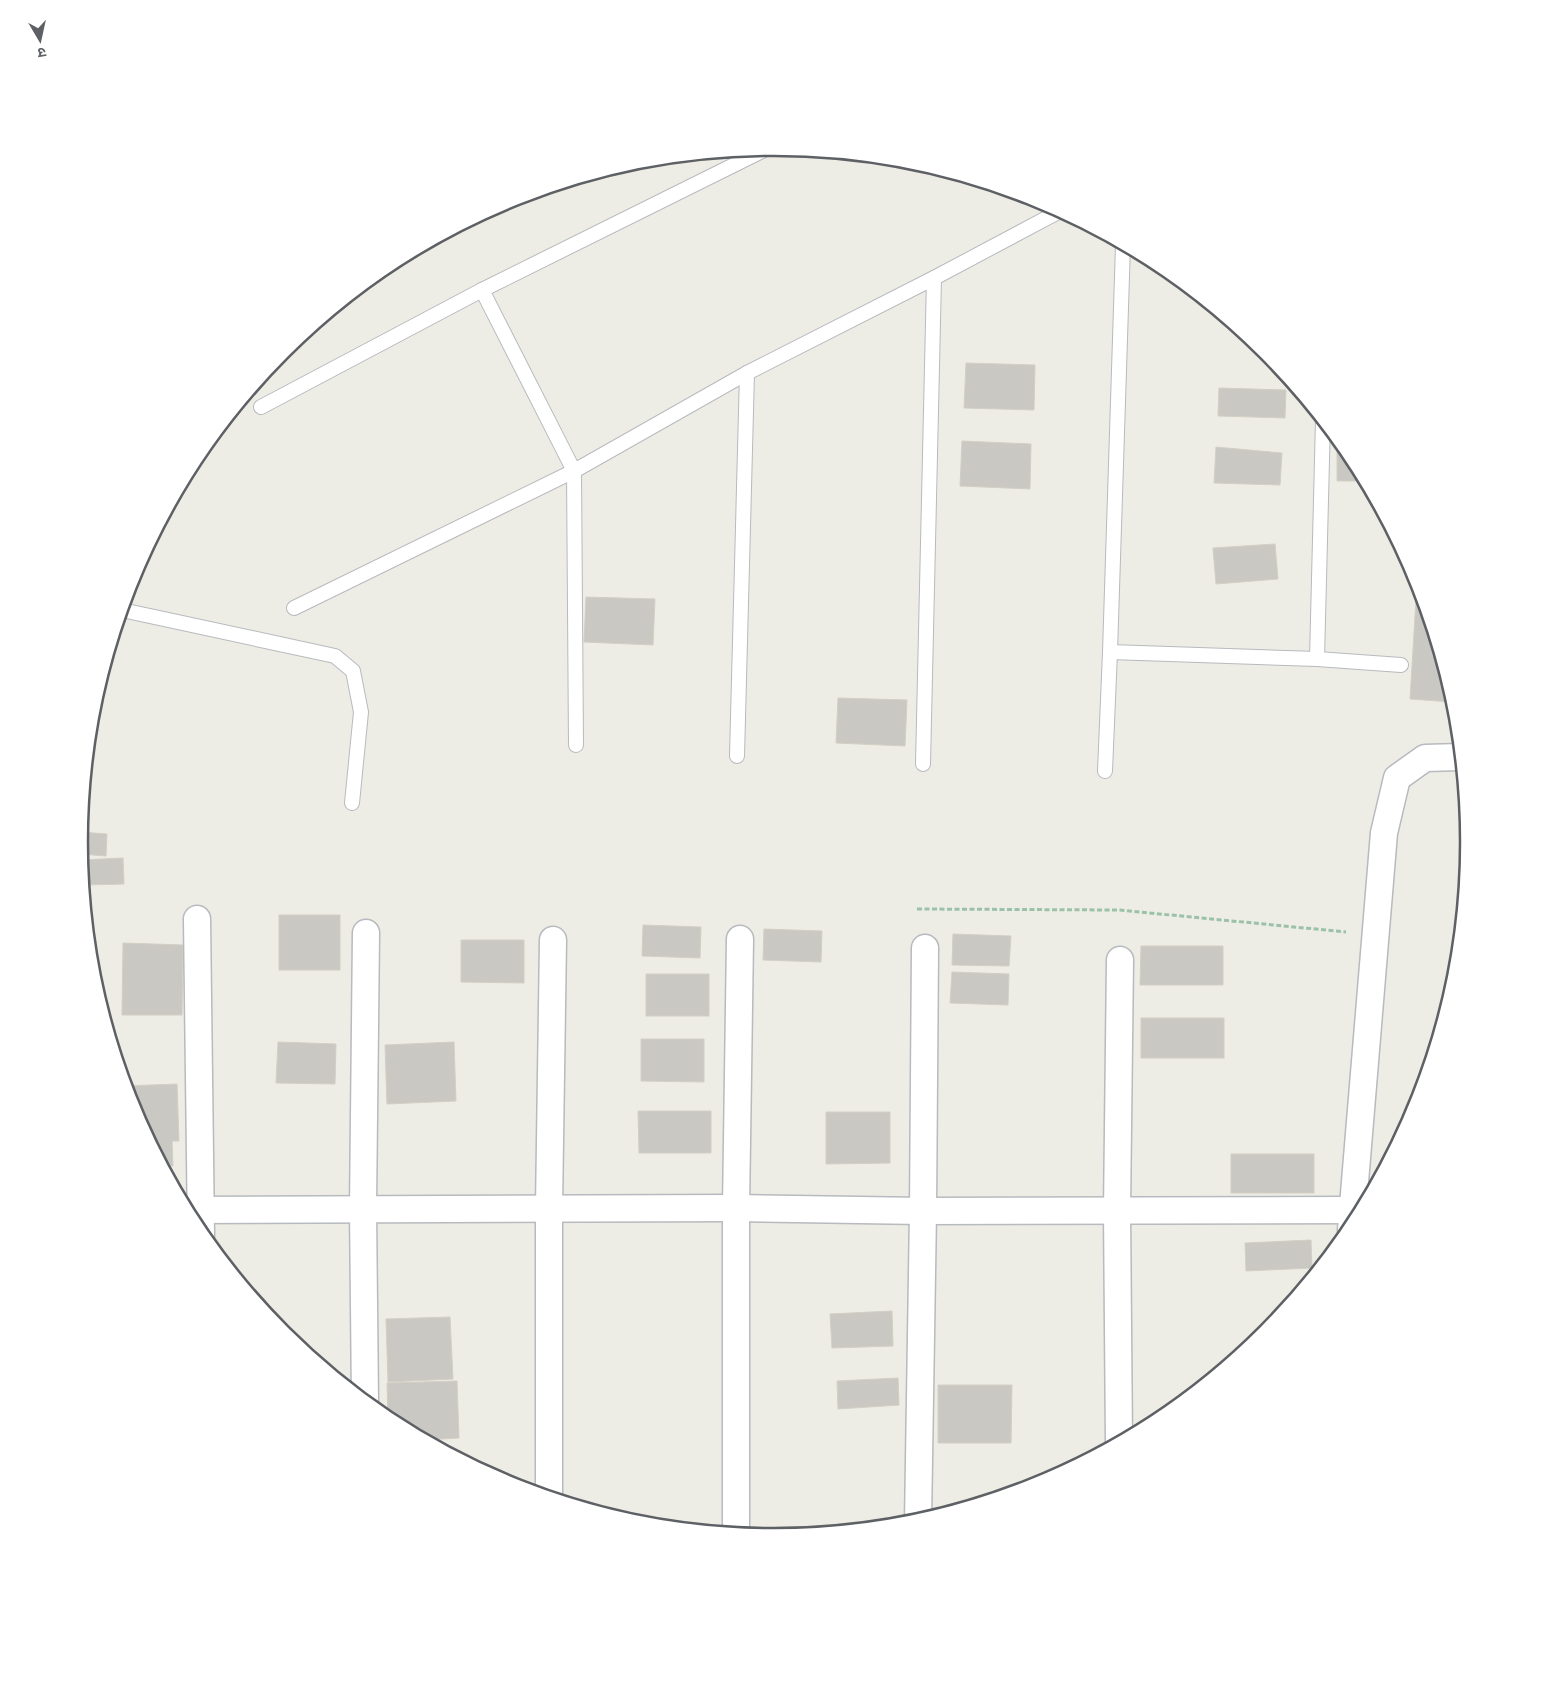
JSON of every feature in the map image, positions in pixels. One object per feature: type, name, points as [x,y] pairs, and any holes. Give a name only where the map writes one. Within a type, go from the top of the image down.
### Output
[{"type":"street","points":[[1353,1212],[1384,833],[1397,778],[1425,758],[1455,757]]},
{"type":"street","points":[[196,1213],[198,919]]},
{"type":"street","points":[[365,1393],[363,1208],[366,933]]},
{"type":"street","points":[[736,1528],[736,1208],[740,939]]},
{"type":"street","points":[[549,1491],[549,1208],[553,940]]},
{"type":"street","points":[[918,1514],[925,948]]},
{"type":"street","points":[[1119,1436],[1117,1211],[1120,960]]},
{"type":"street","points":[[199,1218],[363,1208],[736,1208],[923,1212],[1117,1211],[1348,1220]]},
{"type":"lane","points":[[261,408],[482,290],[751,157]]},
{"type":"lane","points":[[294,608],[574,472],[747,373],[934,278],[1052,215]]},
{"type":"lane","points":[[1105,771],[1123,252]]},
{"type":"lane","points":[[923,764],[934,278]]},
{"type":"lane","points":[[482,290],[574,472],[576,745]]},
{"type":"lane","points":[[737,756],[747,373]]},
{"type":"lane","points":[[1317,658],[1323,430]]},
{"type":"lane","points":[[128,611],[334,656],[354,671],[361,712],[352,803]]},
{"type":"lane","points":[[1110,652],[1317,658],[1400,665]]},
{"type":"path","points":[[917,909],[1119,910],[1376,934]]},
{"type":"building","points":[[966,363],[1035,365],[1034,410],[964,408]]},
{"type":"building","points":[[1219,388],[1286,390],[1285,418],[1218,416]]},
{"type":"building","points":[[962,441],[1031,444],[1030,489],[960,486]]},
{"type":"building","points":[[1216,447],[1282,453],[1280,485],[1214,483]]},
{"type":"building","points":[[1337,450],[1358,481],[1337,481]]},
{"type":"building","points":[[1275,544],[1278,579],[1216,584],[1213,548]]},
{"type":"building","points":[[586,597],[655,599],[653,645],[584,642]]},
{"type":"building","points":[[1416,601],[1437,665],[1445,702],[1410,699]]},
{"type":"building","points":[[838,698],[907,700],[905,746],[836,743]]},
{"type":"building","points":[[88,833],[107,834],[106,856],[88,855]]},
{"type":"building","points":[[123,858],[124,884],[89,885],[88,860]]},
{"type":"building","points":[[279,915],[340,915],[340,970],[279,970]]},
{"type":"building","points":[[643,925],[701,927],[700,958],[642,956]]},
{"type":"building","points":[[764,929],[822,931],[821,962],[763,960]]},
{"type":"building","points":[[953,934],[1011,936],[1009,966],[952,965]]},
{"type":"building","points":[[461,940],[524,940],[524,983],[461,982]]},
{"type":"building","points":[[123,943],[183,945],[182,1015],[122,1015]]},
{"type":"building","points":[[1141,946],[1223,946],[1223,985],[1140,985]]},
{"type":"building","points":[[952,972],[1009,974],[1008,1005],[950,1003]]},
{"type":"building","points":[[646,974],[709,974],[709,1016],[646,1016]]},
{"type":"building","points":[[1141,1018],[1224,1018],[1224,1058],[1141,1058]]},
{"type":"building","points":[[641,1039],[704,1039],[704,1082],[641,1081]]},
{"type":"building","points":[[278,1042],[336,1044],[335,1084],[276,1083]]},
{"type":"building","points":[[454,1042],[456,1101],[387,1104],[385,1045]]},
{"type":"building","points":[[177,1084],[179,1141],[172,1141],[173,1166],[168,1166],[158,1146],[133,1086]]},
{"type":"building","points":[[638,1111],[711,1111],[711,1153],[639,1153]]},
{"type":"building","points":[[826,1112],[890,1112],[890,1163],[826,1164]]},
{"type":"building","points":[[1231,1154],[1314,1154],[1314,1193],[1231,1193]]},
{"type":"building","points":[[1311,1240],[1312,1268],[1246,1271],[1245,1243]]},
{"type":"building","points":[[892,1311],[893,1346],[832,1348],[830,1314]]},
{"type":"building","points":[[450,1317],[453,1379],[388,1382],[386,1319]]},
{"type":"building","points":[[898,1378],[899,1405],[838,1409],[837,1381]]},
{"type":"building","points":[[457,1381],[459,1438],[435,1439],[388,1409],[387,1383]]},
{"type":"building","points":[[938,1385],[1012,1385],[1011,1443],[938,1443]]}]
